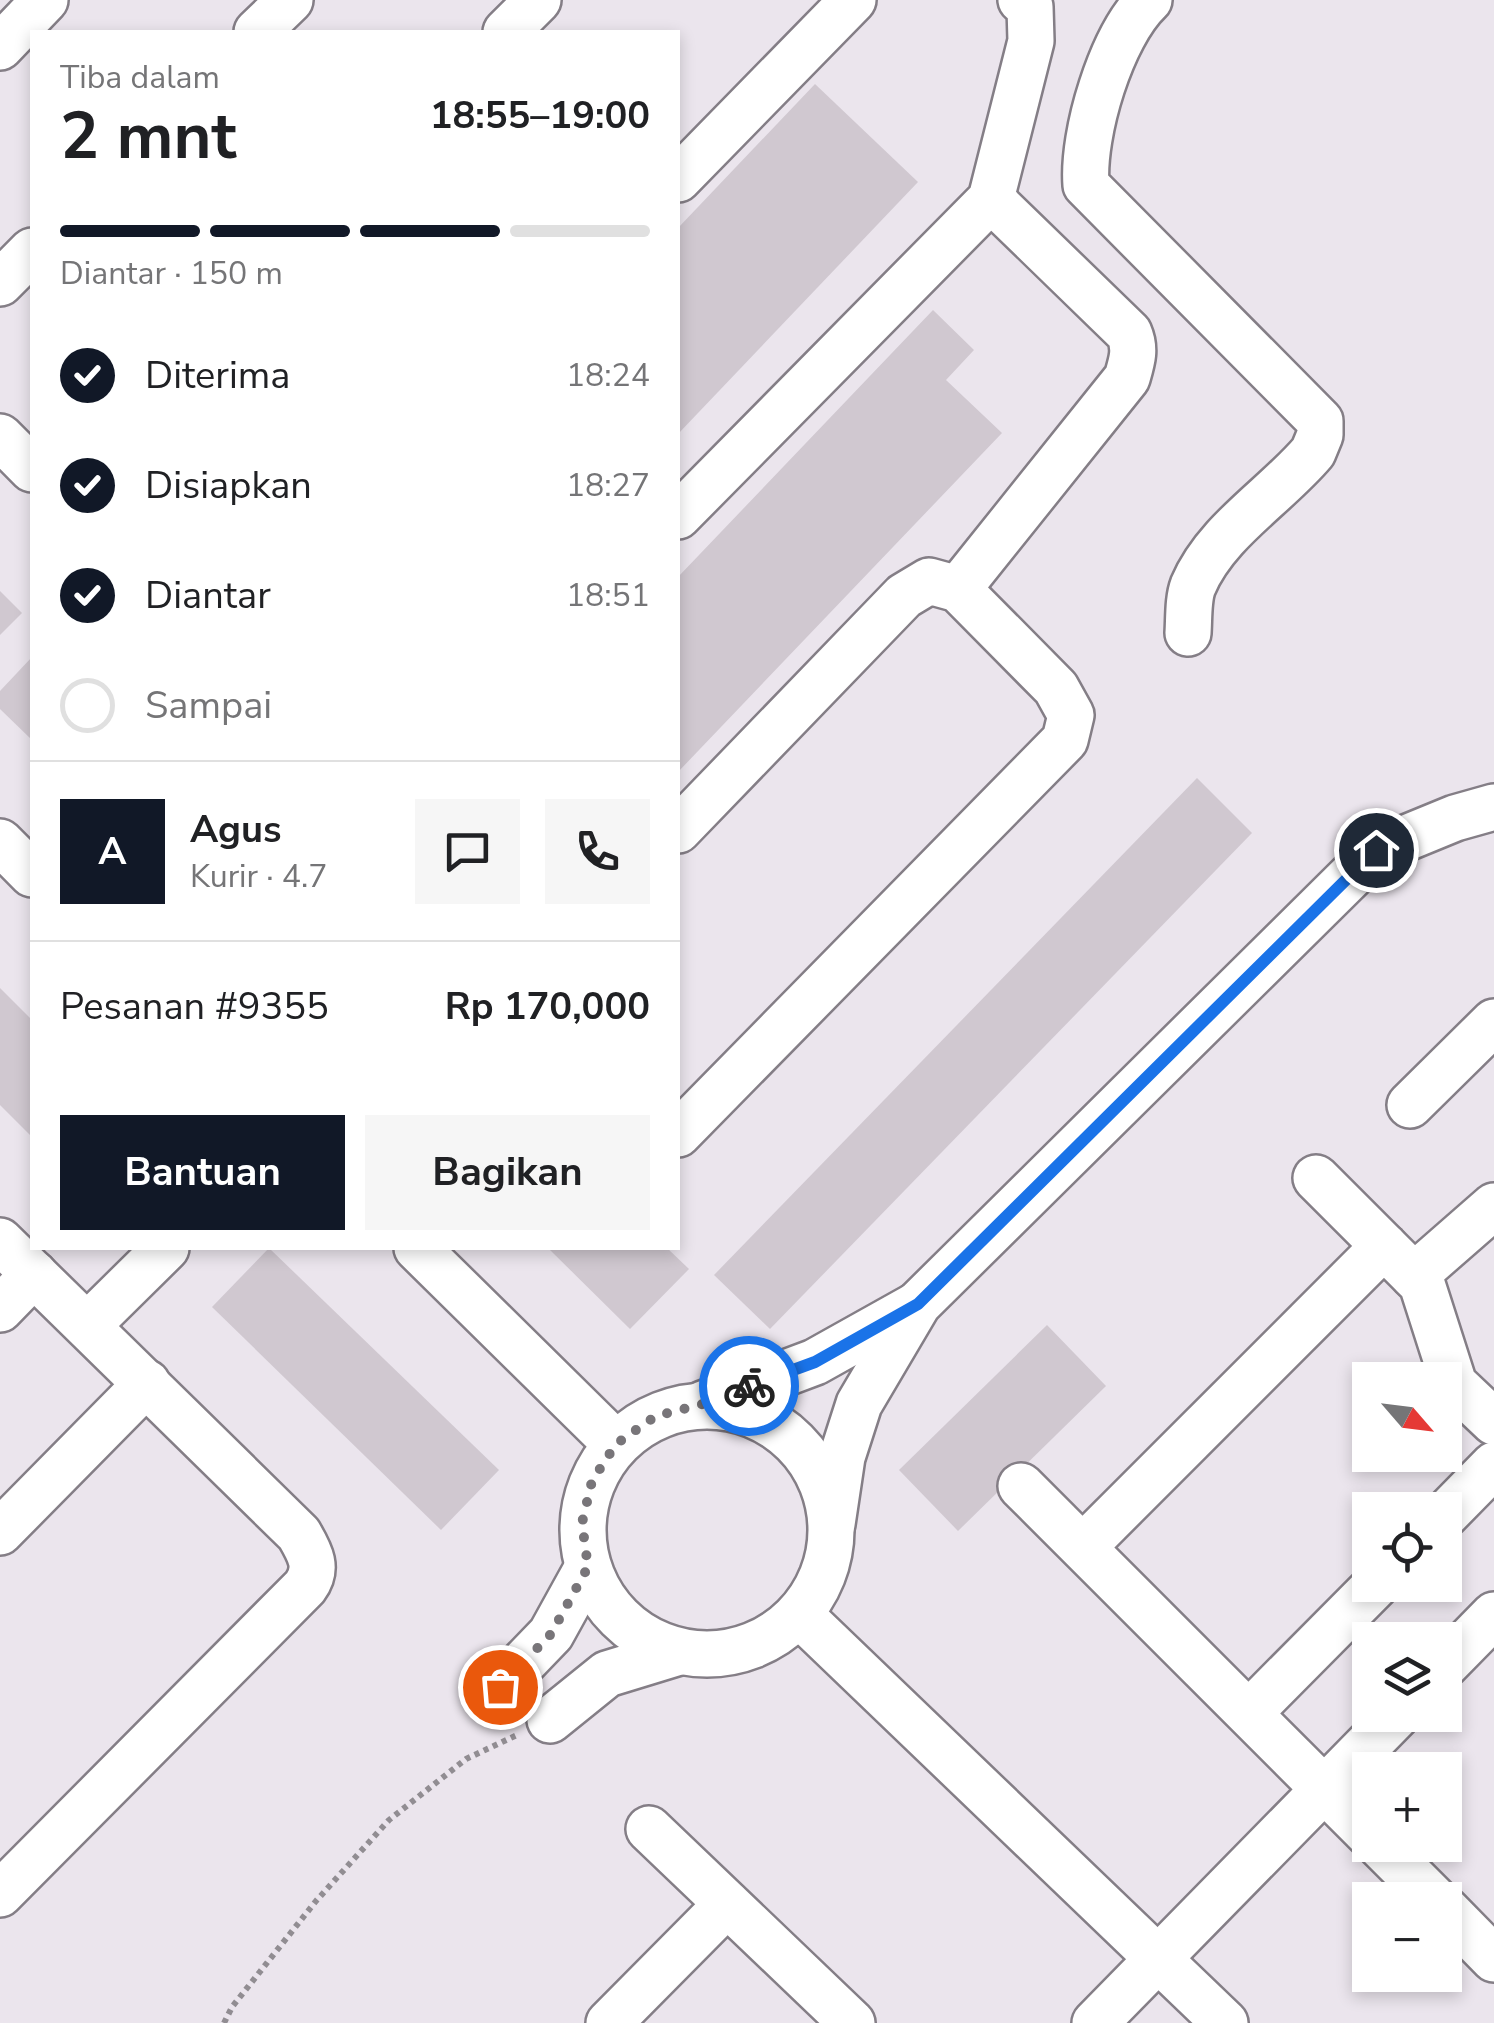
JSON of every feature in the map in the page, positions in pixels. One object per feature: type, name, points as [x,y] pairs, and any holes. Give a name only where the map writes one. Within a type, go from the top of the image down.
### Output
[{"type":"street","points":[[0,47],[46,0]]},
{"type":"street","points":[[258,30],[290,0]]},
{"type":"street","points":[[508,30],[538,0]]},
{"type":"street","points":[[680,177],[852,0]]},
{"type":"street","points":[[680,514],[992,200],[1031,41],[1030,7],[1021,0]]},
{"type":"street","points":[[1149,0],[1124,30],[1110,64],[1087,146],[1086,185],[1320,421],[1320,435],[1313,452],[1205,565],[1191,589],[1188,633]]},
{"type":"street","points":[[958,589],[1127,378],[1133,356],[1134,344],[1129,333],[992,200]]},
{"type":"street","points":[[0,283],[30,253]]},
{"type":"street","points":[[0,437],[30,467]]},
{"type":"street","points":[[680,828],[904,596],[928,581],[958,589],[1056,688],[1071,715],[1066,740],[682,1120]]},
{"type":"street","points":[[918,1304],[815,1362],[703,1404],[656,1416],[616,1444],[592,1481],[582,1523],[588,1567],[607,1606],[639,1636],[679,1652],[723,1654],[764,1640],[799,1614],[824,1572],[842,1457],[860,1404],[918,1304],[1376,850],[1455,818],[1494,807]]},
{"type":"street","points":[[0,842],[30,872]]},
{"type":"street","points":[[1410,1105],[1494,1022]]},
{"type":"street","points":[[1316,1178],[1422,1284],[1454,1384],[1494,1422]]},
{"type":"street","points":[[1083,1547],[1399,1261],[1494,1206]]},
{"type":"street","points":[[0,1241],[299,1534],[311,1554],[311,1579],[191,1705],[0,1894]]},
{"type":"street","points":[[88,1325],[164,1250]]},
{"type":"street","points":[[419,1250],[616,1444]]},
{"type":"street","points":[[0,1309],[34,1274]]},
{"type":"street","points":[[0,1532],[147,1383]]},
{"type":"street","points":[[703,1404],[750,1412],[792,1437],[820,1476],[832,1524]]},
{"type":"street","points":[[1462,1498],[1494,1466]]},
{"type":"street","points":[[1021,1486],[1352,1817]]},
{"type":"street","points":[[500,1687],[551,1634],[588,1567]]},
{"type":"street","points":[[1249,1714],[1359,1602]]},
{"type":"street","points":[[799,1614],[1224,2023]]},
{"type":"street","points":[[1462,1648],[1494,1615]]},
{"type":"street","points":[[550,1720],[607,1674],[679,1652]]},
{"type":"street","points":[[1096,2023],[1381,1732]]},
{"type":"street","points":[[650,1829],[852,2023]]},
{"type":"street","points":[[1397,1862],[1418,1882]]},
{"type":"street","points":[[609,2023],[728,1904]]},
{"type":"street","points":[[1462,1924],[1490,1947]]},
{"type":"path","points":[[224,2023],[232,2007],[316,1901],[388,1820],[466,1760],[550,1720]]},
{"type":"building","points":[[815,84],[918,182],[680,432],[680,226]]},
{"type":"building","points":[[933,310],[974,350],[946,380],[1002,433],[680,770],[680,575]]},
{"type":"building","points":[[0,591],[22,613],[0,635]]},
{"type":"building","points":[[30,659],[30,738],[0,709],[0,691]]},
{"type":"building","points":[[1197,778],[1252,833],[770,1329],[714,1275]]},
{"type":"building","points":[[0,988],[30,1018],[30,1135],[0,1105]]},
{"type":"building","points":[[271,1250],[499,1470],[441,1530],[212,1307]]},
{"type":"building","points":[[550,1250],[669,1250],[689,1269],[630,1329]]},
{"type":"building","points":[[1047,1325],[1106,1386],[958,1531],[899,1470]]},
{"type":"way so far","points":[[500,1687],[551,1634],[588,1567],[582,1523],[592,1481],[616,1444],[656,1416],[703,1404],[749,1386]]},
{"type":"route","points":[[749,1386],[815,1362],[918,1304],[1376,850]]}]
